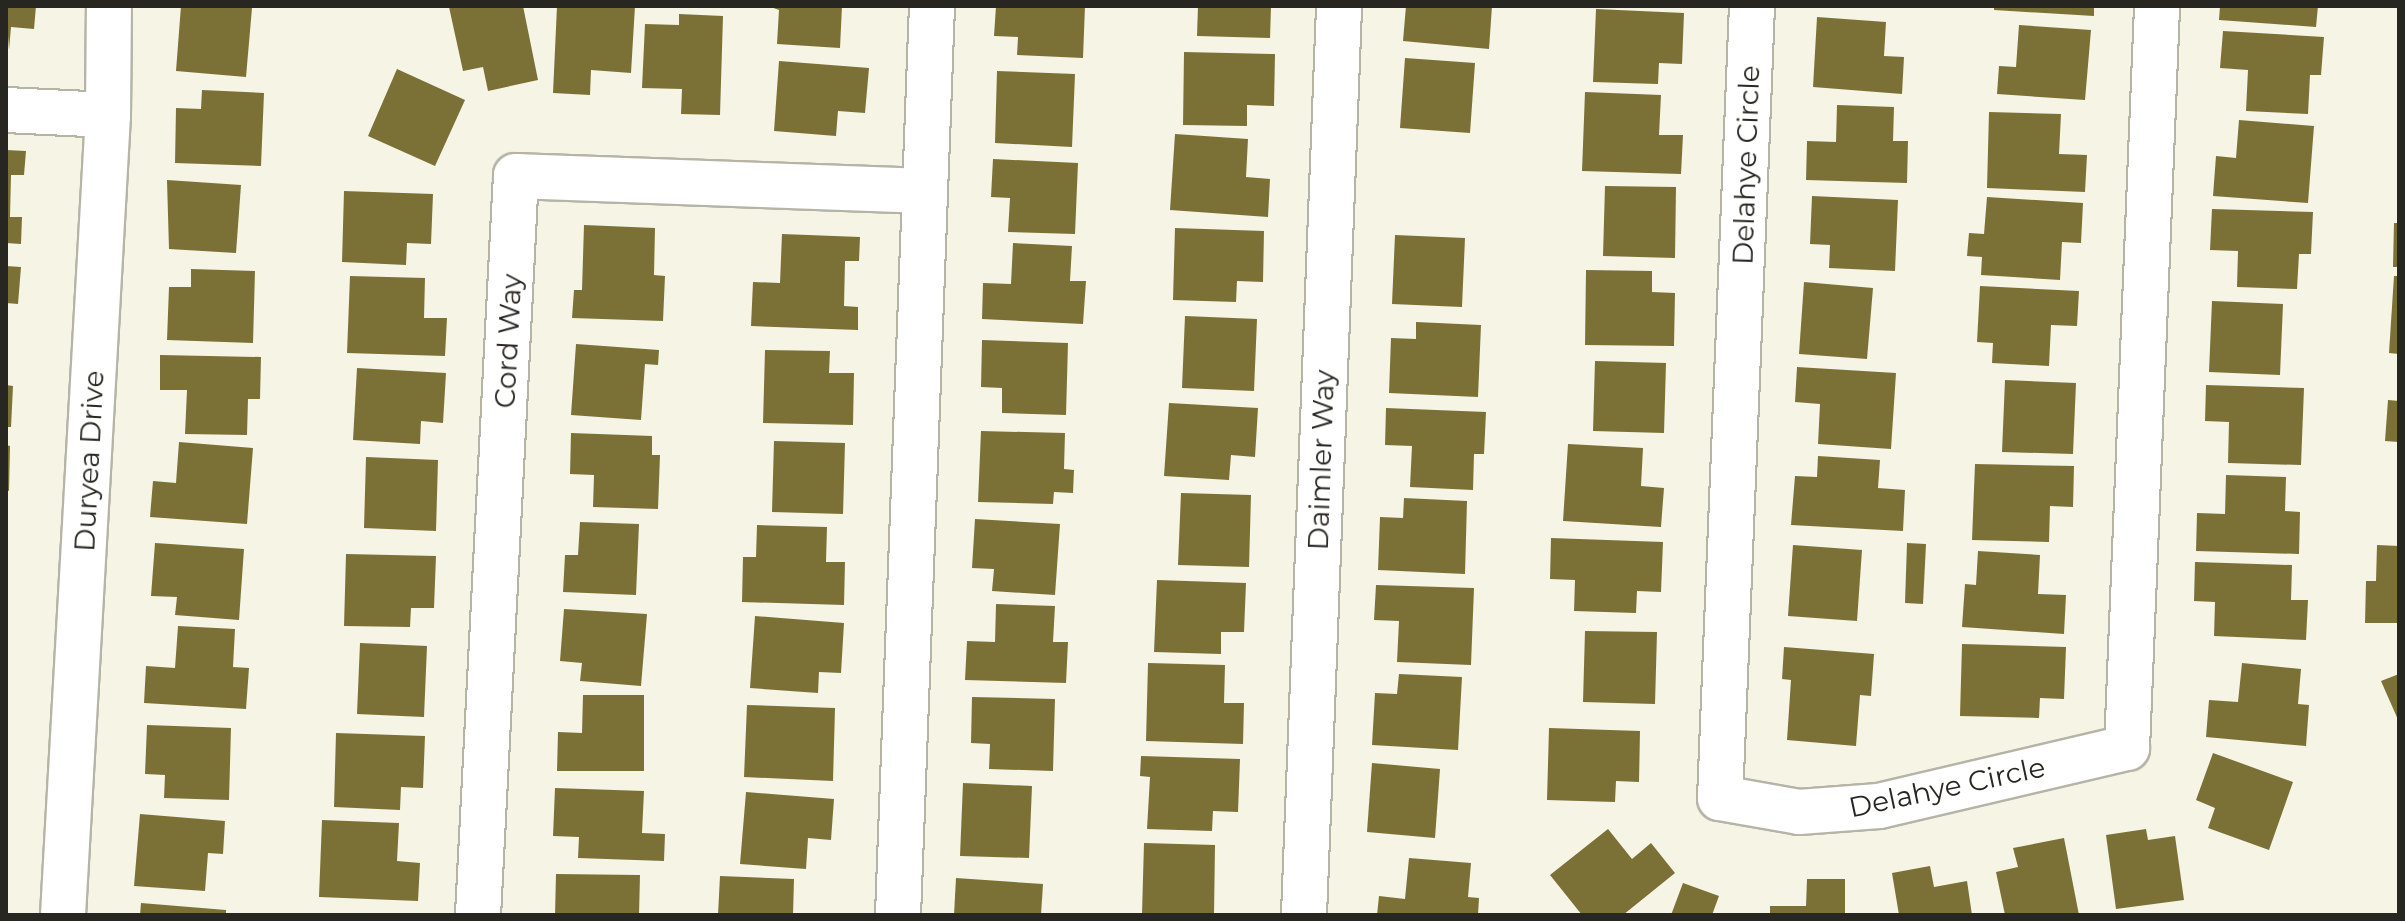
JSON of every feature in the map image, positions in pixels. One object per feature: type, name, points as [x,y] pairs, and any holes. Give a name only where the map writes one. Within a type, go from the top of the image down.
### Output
[{"type":"street","name":"Duryea Drive","points":[[63,915],[108,115],[109,6]]},
{"type":"street","points":[[898,915],[932,6]]},
{"type":"street","name":"Daimler Way","points":[[1304,915],[1339,6]]},
{"type":"street","name":"Delahye Circle","points":[[1752,6],[1720,798],[1799,812],[1879,806],[2127,748],[2157,6]]},
{"type":"street","points":[[6,110],[108,115]]},
{"type":"street","name":"Cord Way","points":[[478,915],[516,176],[925,191]]},
{"type":"building","points":[[6,6],[36,6],[34,29],[11,27],[9,50]]},
{"type":"building","points":[[181,6],[252,8],[246,77],[176,71]]},
{"type":"building","points":[[523,6],[538,80],[488,91],[483,67],[463,71],[449,7]]},
{"type":"building","points":[[557,6],[635,6],[631,73],[591,70],[590,95],[553,93]]},
{"type":"building","points":[[768,6],[842,6],[840,48],[777,44],[779,10]]},
{"type":"building","points":[[996,6],[1085,6],[1083,58],[1017,55],[1018,37],[994,36]]},
{"type":"building","points":[[1198,6],[1271,6],[1270,38],[1197,36]]},
{"type":"building","points":[[1406,6],[1492,6],[1489,49],[1403,41]]},
{"type":"building","points":[[1994,6],[2094,6],[2094,16],[1994,10]]},
{"type":"building","points":[[2220,6],[2318,6],[2316,27],[2219,20]]},
{"type":"building","points":[[1596,9],[1684,13],[1682,64],[1659,63],[1658,84],[1593,82]]},
{"type":"building","points":[[679,14],[723,16],[720,115],[681,114],[682,89],[642,88],[645,24],[679,25]]},
{"type":"building","points":[[1817,17],[1886,22],[1884,56],[1904,57],[1902,94],[1813,87]]},
{"type":"building","points":[[2019,25],[2091,30],[2085,100],[1997,94],[1999,66],[2016,67]]},
{"type":"building","points":[[2223,31],[2324,37],[2321,75],[2310,75],[2308,114],[2246,111],[2248,70],[2220,68]]},
{"type":"building","points":[[1184,52],[1275,54],[1274,106],[1247,105],[1247,126],[1183,125]]},
{"type":"building","points":[[1405,58],[1475,63],[1470,133],[1400,128]]},
{"type":"building","points":[[779,61],[869,68],[865,113],[838,111],[836,136],[774,131]]},
{"type":"building","points":[[397,69],[465,100],[435,166],[368,136]]},
{"type":"building","points":[[997,71],[1075,74],[1072,147],[995,143]]},
{"type":"building","points":[[202,90],[264,93],[261,166],[175,163],[176,108],[201,109]]},
{"type":"building","points":[[1585,92],[1661,95],[1659,135],[1683,135],[1681,174],[1582,171]]},
{"type":"building","points":[[1837,105],[1894,107],[1893,141],[1908,141],[1907,183],[1806,180],[1807,141],[1836,142]]},
{"type":"building","points":[[1989,112],[2061,114],[2059,154],[2087,155],[2085,192],[1987,188]]},
{"type":"building","points":[[2239,120],[2314,126],[2308,203],[2213,196],[2216,156],[2236,158]]},
{"type":"building","points":[[1175,134],[1248,139],[1246,177],[1270,179],[1268,217],[1170,210]]},
{"type":"building","points":[[6,150],[26,151],[24,175],[11,175],[10,217],[22,217],[21,244],[6,243]]},
{"type":"building","points":[[993,159],[1078,163],[1075,234],[1008,232],[1010,198],[991,197]]},
{"type":"building","points":[[167,180],[241,185],[236,253],[169,249]]},
{"type":"building","points":[[1605,186],[1676,187],[1675,258],[1603,256]]},
{"type":"building","points":[[344,191],[433,194],[431,244],[407,243],[406,265],[342,262]]},
{"type":"building","points":[[1812,196],[1898,200],[1895,271],[1829,268],[1830,245],[1810,244]]},
{"type":"building","points":[[1987,197],[2083,203],[2081,243],[2062,242],[2060,280],[1981,275],[1982,257],[1967,256],[1969,233],[1984,234]]},
{"type":"building","points":[[2212,209],[2313,212],[2311,254],[2299,254],[2297,289],[2237,287],[2238,251],[2210,250]]},
{"type":"building","points":[[2394,223],[2399,223],[2399,267],[2393,267]]},
{"type":"building","points":[[584,225],[655,228],[654,275],[665,276],[663,321],[572,318],[574,290],[582,290]]},
{"type":"building","points":[[1175,228],[1264,231],[1263,282],[1237,281],[1236,302],[1173,300]]},
{"type":"building","points":[[782,234],[860,237],[859,261],[845,261],[844,306],[858,307],[858,330],[751,326],[753,282],[780,283]]},
{"type":"building","points":[[1395,235],[1465,238],[1462,307],[1392,304]]},
{"type":"building","points":[[1013,243],[1072,246],[1070,281],[1086,281],[1083,324],[982,319],[983,283],[1011,284]]},
{"type":"building","points":[[6,266],[21,267],[18,304],[6,303]]},
{"type":"building","points":[[191,269],[255,271],[253,343],[167,340],[169,287],[191,287]]},
{"type":"building","points":[[1586,270],[1652,271],[1652,292],[1675,293],[1674,346],[1585,345]]},
{"type":"building","points":[[350,276],[425,278],[424,318],[447,318],[445,356],[347,353]]},
{"type":"building","points":[[2394,276],[2399,276],[2399,354],[2389,353]]},
{"type":"building","points":[[1804,282],[1873,288],[1867,359],[1799,354]]},
{"type":"building","points":[[1980,286],[2079,291],[2077,326],[2051,325],[2049,366],[1992,363],[1993,343],[1977,342]]},
{"type":"building","points":[[2212,301],[2283,304],[2280,375],[2209,372]]},
{"type":"building","points":[[1185,316],[1257,319],[1254,391],[1182,388]]},
{"type":"building","points":[[1416,322],[1481,325],[1478,397],[1389,393],[1391,338],[1416,339]]},
{"type":"building","points":[[982,340],[1068,343],[1066,415],[1002,413],[1002,388],[981,387]]},
{"type":"building","points":[[576,344],[659,350],[658,365],[645,364],[641,420],[571,415]]},
{"type":"building","points":[[765,350],[830,351],[829,373],[854,373],[853,425],[763,423]]},
{"type":"building","points":[[160,355],[261,357],[260,399],[248,399],[247,435],[185,434],[187,390],[160,390]]},
{"type":"building","points":[[1595,361],[1666,363],[1664,433],[1593,431]]},
{"type":"building","points":[[1797,367],[1896,373],[1891,449],[1818,444],[1820,404],[1795,402]]},
{"type":"building","points":[[357,368],[446,373],[443,423],[421,421],[420,444],[353,440]]},
{"type":"building","points":[[2005,380],[2076,383],[2073,454],[2002,452]]},
{"type":"building","points":[[6,385],[13,386],[11,427],[6,427]]},
{"type":"building","points":[[2206,385],[2304,388],[2301,465],[2228,463],[2229,422],[2205,421]]},
{"type":"building","points":[[2388,400],[2399,401],[2399,442],[2385,441]]},
{"type":"building","points":[[1169,403],[1258,408],[1255,457],[1231,455],[1229,480],[1164,476]]},
{"type":"building","points":[[1386,408],[1486,412],[1484,454],[1474,454],[1473,490],[1410,487],[1412,446],[1385,445]]},
{"type":"building","points":[[981,431],[1065,433],[1064,469],[1074,470],[1073,493],[1054,492],[1053,504],[978,502]]},
{"type":"building","points":[[571,433],[652,436],[652,455],[660,455],[658,509],[593,507],[594,475],[570,474]]},
{"type":"building","points":[[774,441],[845,443],[843,514],[772,512]]},
{"type":"building","points":[[179,442],[253,448],[247,524],[150,517],[153,481],[176,483]]},
{"type":"building","points":[[1568,444],[1643,448],[1641,486],[1664,488],[1661,527],[1563,521]]},
{"type":"building","points":[[6,445],[10,446],[9,491],[6,490]]},
{"type":"building","points":[[1818,456],[1880,460],[1878,488],[1905,490],[1903,531],[1791,525],[1795,476],[1817,477]]},
{"type":"building","points":[[366,457],[438,460],[436,531],[364,528]]},
{"type":"building","points":[[1975,464],[2074,466],[2073,507],[2050,506],[2049,542],[1972,540]]},
{"type":"building","points":[[2226,475],[2286,477],[2285,511],[2300,512],[2299,554],[2196,551],[2197,513],[2225,514]]},
{"type":"building","points":[[1181,493],[1251,495],[1249,567],[1178,565]]},
{"type":"building","points":[[1404,498],[1467,501],[1465,574],[1378,570],[1380,517],[1403,518]]},
{"type":"building","points":[[975,519],[1060,524],[1055,595],[992,591],[994,569],[972,568]]},
{"type":"building","points":[[580,522],[639,524],[636,595],[563,592],[565,555],[578,555]]},
{"type":"building","points":[[757,525],[827,527],[826,562],[845,562],[844,605],[742,602],[743,557],[756,557]]},
{"type":"building","points":[[1551,538],[1663,542],[1661,592],[1637,591],[1636,613],[1574,611],[1575,580],[1550,579]]},
{"type":"building","points":[[155,543],[244,549],[239,620],[175,615],[177,597],[151,596]]},
{"type":"building","points":[[1907,543],[1926,544],[1923,604],[1905,603]]},
{"type":"building","points":[[1793,545],[1862,550],[1857,621],[1788,616]]},
{"type":"building","points":[[2377,545],[2399,546],[2399,623],[2365,623],[2366,581],[2376,581]]},
{"type":"building","points":[[1978,551],[2040,555],[2038,594],[2066,595],[2064,634],[1962,627],[1965,584],[1976,585]]},
{"type":"building","points":[[346,554],[436,556],[434,608],[411,608],[410,627],[344,626]]},
{"type":"building","points":[[2195,562],[2292,565],[2291,600],[2308,600],[2306,640],[2214,636],[2215,602],[2194,601]]},
{"type":"building","points":[[1157,580],[1246,583],[1244,632],[1221,632],[1221,654],[1154,652]]},
{"type":"building","points":[[1376,585],[1474,588],[1471,665],[1397,662],[1399,621],[1374,620]]},
{"type":"building","points":[[996,604],[1055,606],[1053,642],[1068,642],[1066,683],[965,680],[967,641],[995,642]]},
{"type":"building","points":[[564,609],[647,614],[641,686],[580,681],[582,663],[560,661]]},
{"type":"building","points":[[755,616],[844,623],[841,673],[819,672],[818,693],[750,688]]},
{"type":"building","points":[[178,626],[235,629],[233,667],[249,668],[246,709],[144,703],[146,666],[175,668]]},
{"type":"building","points":[[1585,631],[1657,632],[1655,704],[1583,702]]},
{"type":"building","points":[[360,643],[427,646],[424,717],[357,714]]},
{"type":"building","points":[[1962,644],[2066,647],[2064,699],[2040,698],[2039,718],[1960,716]]},
{"type":"building","points":[[1784,647],[1874,654],[1871,696],[1860,695],[1856,746],[1787,740],[1791,680],[1782,679]]},
{"type":"building","points":[[1148,663],[1225,665],[1224,703],[1244,703],[1243,744],[1146,741]]},
{"type":"building","points":[[2242,663],[2301,669],[2298,704],[2309,705],[2306,746],[2206,737],[2209,700],[2238,702]]},
{"type":"building","points":[[1399,674],[1462,677],[1458,750],[1372,745],[1375,693],[1397,694]]},
{"type":"building","points":[[2399,674],[2399,722],[2381,681]]},
{"type":"building","points":[[583,695],[644,695],[644,771],[557,771],[558,732],[582,733]]},
{"type":"building","points":[[972,697],[1055,699],[1053,771],[989,769],[990,744],[971,743]]},
{"type":"building","points":[[747,705],[835,708],[833,781],[744,777]]},
{"type":"building","points":[[147,725],[231,728],[229,800],[164,798],[165,775],[145,774]]},
{"type":"building","points":[[1549,728],[1640,731],[1639,782],[1616,781],[1615,802],[1547,800]]},
{"type":"building","points":[[336,733],[425,736],[423,788],[401,787],[400,810],[334,807]]},
{"type":"building","points":[[2213,753],[2293,782],[2269,850],[2208,828],[2215,808],[2196,800]]},
{"type":"building","points":[[1141,756],[1240,759],[1238,812],[1213,811],[1212,831],[1147,829],[1150,777],[1140,776]]},
{"type":"building","points":[[1372,763],[1440,769],[1435,838],[1367,832]]},
{"type":"building","points":[[963,783],[1032,786],[1029,858],[960,856]]},
{"type":"building","points":[[555,788],[644,791],[642,833],[665,834],[664,861],[578,858],[579,837],[553,836]]},
{"type":"building","points":[[746,792],[834,799],[831,840],[808,838],[806,869],[740,864]]},
{"type":"building","points":[[140,814],[225,821],[223,854],[208,853],[205,891],[134,886]]},
{"type":"building","points":[[322,820],[399,823],[397,861],[420,863],[418,901],[319,897]]},
{"type":"building","points":[[1608,829],[1632,859],[1651,843],[1675,873],[1623,915],[1582,915],[1550,875]]},
{"type":"building","points":[[2146,829],[2148,840],[2175,836],[2184,900],[2116,909],[2106,835]]},
{"type":"building","points":[[2064,838],[2079,915],[2005,915],[1996,872],[2018,867],[2013,848]]},
{"type":"building","points":[[1144,843],[1215,845],[1214,915],[1142,914]]},
{"type":"building","points":[[1409,858],[1471,863],[1468,897],[1479,898],[1478,915],[1377,915],[1379,896],[1405,899]]},
{"type":"building","points":[[1930,866],[1934,887],[1967,881],[1972,915],[1899,915],[1892,873]]},
{"type":"building","points":[[556,874],[640,875],[639,915],[555,915]]},
{"type":"building","points":[[720,876],[794,879],[793,915],[718,915]]},
{"type":"building","points":[[956,878],[1043,884],[1041,915],[954,915]]},
{"type":"building","points":[[1807,879],[1845,879],[1845,915],[1770,915],[1770,906],[1806,906]]},
{"type":"building","points":[[1683,883],[1719,896],[1712,915],[1671,915]]},
{"type":"building","points":[[141,903],[226,910],[226,915],[140,915]]}]
